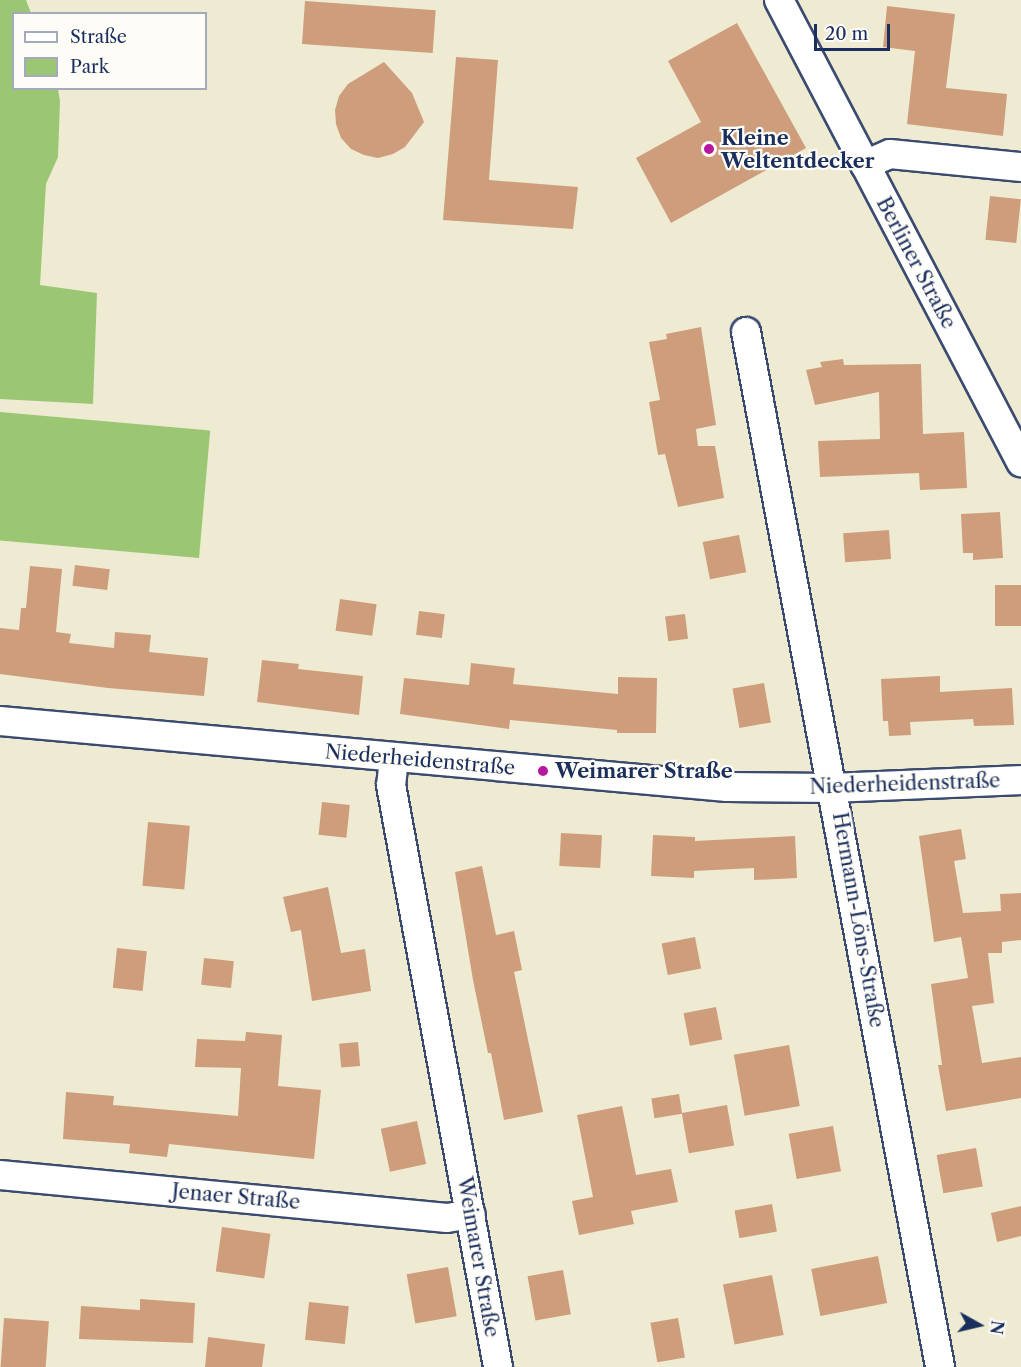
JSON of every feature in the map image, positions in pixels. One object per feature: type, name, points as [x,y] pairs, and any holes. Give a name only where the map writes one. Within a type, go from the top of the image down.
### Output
[{"type":"street","name":"Berliner Straße","points":[[779,0],[1021,462]]},
{"type":"street","points":[[865,165],[890,154],[1021,167]]},
{"type":"street","name":"Hermann-Löns-Straße","points":[[746,332],[940,1367]]},
{"type":"street","name":"Niederheidenstraße","points":[[0,721],[727,787],[833,788],[1021,780]]},
{"type":"street","name":"Weimarer Straße","points":[[394,758],[391,785],[498,1367]]},
{"type":"street","name":"Jenaer Straße","points":[[0,1175],[447,1218],[471,1214]]},
{"type":"green space","points":[[0,0],[26,0],[31,12],[12,12],[12,90],[58,90],[60,101],[58,157],[46,184],[40,285],[97,293],[93,404],[0,399]]},
{"type":"green space","points":[[0,412],[210,430],[199,558],[0,540]]},
{"type":"building","points":[[305,1],[436,10],[433,53],[302,44]]},
{"type":"building","points":[[887,6],[955,14],[946,88],[1007,94],[1003,136],[907,124],[915,51],[883,47]]},
{"type":"building","name":"Kleine Weltentdecker","points":[[737,23],[806,148],[671,223],[636,158],[701,122],[668,61]]},
{"type":"building","points":[[456,57],[498,60],[489,180],[578,187],[573,229],[443,220]]},
{"type":"building","points":[[384,62],[412,93],[424,122],[405,147],[393,154],[378,158],[351,149],[341,138],[336,124],[335,110],[339,96],[348,84]]},
{"type":"building","points":[[990,196],[1021,199],[1016,243],[985,240]]},
{"type":"building","points":[[701,327],[716,425],[696,429],[698,446],[715,446],[724,498],[678,507],[665,454],[658,455],[649,402],[660,400],[649,342],[667,339],[666,334]]},
{"type":"building","points":[[843,359],[844,365],[921,364],[923,434],[964,432],[967,488],[920,490],[919,473],[820,477],[818,441],[880,439],[879,392],[815,405],[806,370],[822,367],[820,362]]},
{"type":"building","points":[[1000,512],[1003,558],[973,560],[973,553],[963,553],[961,514]]},
{"type":"building","points":[[889,530],[891,559],[845,562],[843,533]]},
{"type":"building","points":[[739,535],[746,572],[710,579],[703,542]]},
{"type":"building","points":[[75,565],[110,569],[107,590],[72,586]]},
{"type":"building","points":[[30,566],[62,569],[56,632],[71,634],[69,643],[114,648],[115,632],[151,635],[149,652],[208,658],[204,696],[108,688],[0,674],[0,628],[19,630],[21,608],[26,608]]},
{"type":"building","points":[[995,585],[1021,585],[1021,626],[995,626]]},
{"type":"building","points":[[340,599],[377,604],[372,636],[336,631]]},
{"type":"building","points":[[419,611],[445,614],[442,638],[416,635]]},
{"type":"building","points":[[685,614],[688,639],[668,641],[665,616]]},
{"type":"building","points":[[262,660],[299,664],[298,669],[363,676],[359,715],[257,702]]},
{"type":"building","points":[[471,663],[515,668],[513,684],[618,694],[618,677],[657,678],[656,733],[617,733],[617,730],[510,720],[509,729],[400,714],[404,678],[469,685]]},
{"type":"building","points":[[940,676],[940,692],[1012,688],[1014,725],[974,726],[973,719],[910,722],[911,735],[889,736],[888,721],[883,721],[881,679]]},
{"type":"building","points":[[764,683],[771,722],[739,728],[732,689]]},
{"type":"building","points":[[322,802],[350,805],[346,838],[319,835]]},
{"type":"building","points":[[148,822],[190,826],[184,889],[142,886]]},
{"type":"building","points":[[961,829],[966,859],[954,861],[963,913],[1001,911],[1000,894],[1021,893],[1021,940],[1002,942],[1002,953],[988,953],[994,1003],[972,1006],[982,1063],[1021,1057],[1021,1098],[946,1111],[938,1065],[942,1065],[931,984],[968,978],[961,937],[934,942],[919,836]]},
{"type":"building","points":[[561,833],[602,835],[600,868],[559,866]]},
{"type":"building","points":[[653,835],[695,837],[695,841],[795,836],[797,878],[754,880],[754,868],[694,871],[694,878],[651,876]]},
{"type":"building","points":[[482,866],[496,935],[514,931],[522,970],[514,972],[543,1112],[504,1120],[473,980],[455,872]]},
{"type":"building","points":[[328,887],[341,953],[365,949],[371,991],[312,1001],[301,930],[291,932],[283,897]]},
{"type":"building","points":[[695,937],[701,968],[668,975],[662,943]]},
{"type":"building","points":[[117,948],[147,951],[143,991],[113,988]]},
{"type":"building","points":[[204,958],[234,961],[231,988],[201,985]]},
{"type":"building","points":[[716,1007],[722,1039],[690,1046],[684,1013]]},
{"type":"building","points":[[246,1032],[282,1035],[278,1086],[321,1090],[314,1159],[169,1144],[167,1157],[129,1153],[130,1144],[63,1139],[66,1092],[114,1096],[113,1105],[238,1116],[241,1068],[195,1067],[197,1039],[245,1041]]},
{"type":"building","points":[[358,1042],[360,1066],[341,1068],[339,1044]]},
{"type":"building","points":[[789,1045],[800,1106],[745,1116],[734,1055]]},
{"type":"building","points":[[679,1094],[682,1114],[654,1118],[651,1098]]},
{"type":"building","points":[[727,1105],[734,1145],[689,1153],[682,1113]]},
{"type":"building","points":[[622,1106],[636,1175],[671,1169],[678,1202],[631,1211],[634,1224],[579,1235],[572,1201],[593,1197],[577,1115]]},
{"type":"building","points":[[417,1121],[426,1164],[390,1172],[381,1129]]},
{"type":"building","points":[[833,1126],[841,1171],[797,1179],[789,1134]]},
{"type":"building","points":[[976,1148],[983,1186],[943,1193],[937,1155]]},
{"type":"building","points":[[772,1204],[777,1232],[739,1238],[735,1211]]},
{"type":"building","points":[[1021,1206],[1021,1236],[997,1242],[991,1213]]},
{"type":"building","points":[[222,1227],[271,1234],[264,1278],[216,1272]]},
{"type":"building","points":[[878,1256],[887,1303],[820,1316],[811,1269]]},
{"type":"building","points":[[448,1267],[457,1316],[415,1324],[407,1274]]},
{"type":"building","points":[[563,1270],[571,1314],[535,1321],[528,1276]]},
{"type":"building","points":[[772,1275],[784,1335],[735,1344],[723,1285]]},
{"type":"building","points":[[140,1299],[195,1303],[193,1343],[79,1339],[81,1306],[140,1310]]},
{"type":"building","points":[[309,1302],[349,1306],[345,1344],[305,1340]]},
{"type":"building","points":[[4,1318],[49,1321],[46,1367],[1,1367]]},
{"type":"building","points":[[678,1318],[685,1357],[657,1362],[650,1323]]},
{"type":"building","points":[[208,1337],[265,1344],[262,1367],[205,1367]]},
{"type":"place","name":"Kleine Weltentdecker","points":[[709,149]]},
{"type":"place","name":"Weimarer Straße","points":[[543,771]]}]
